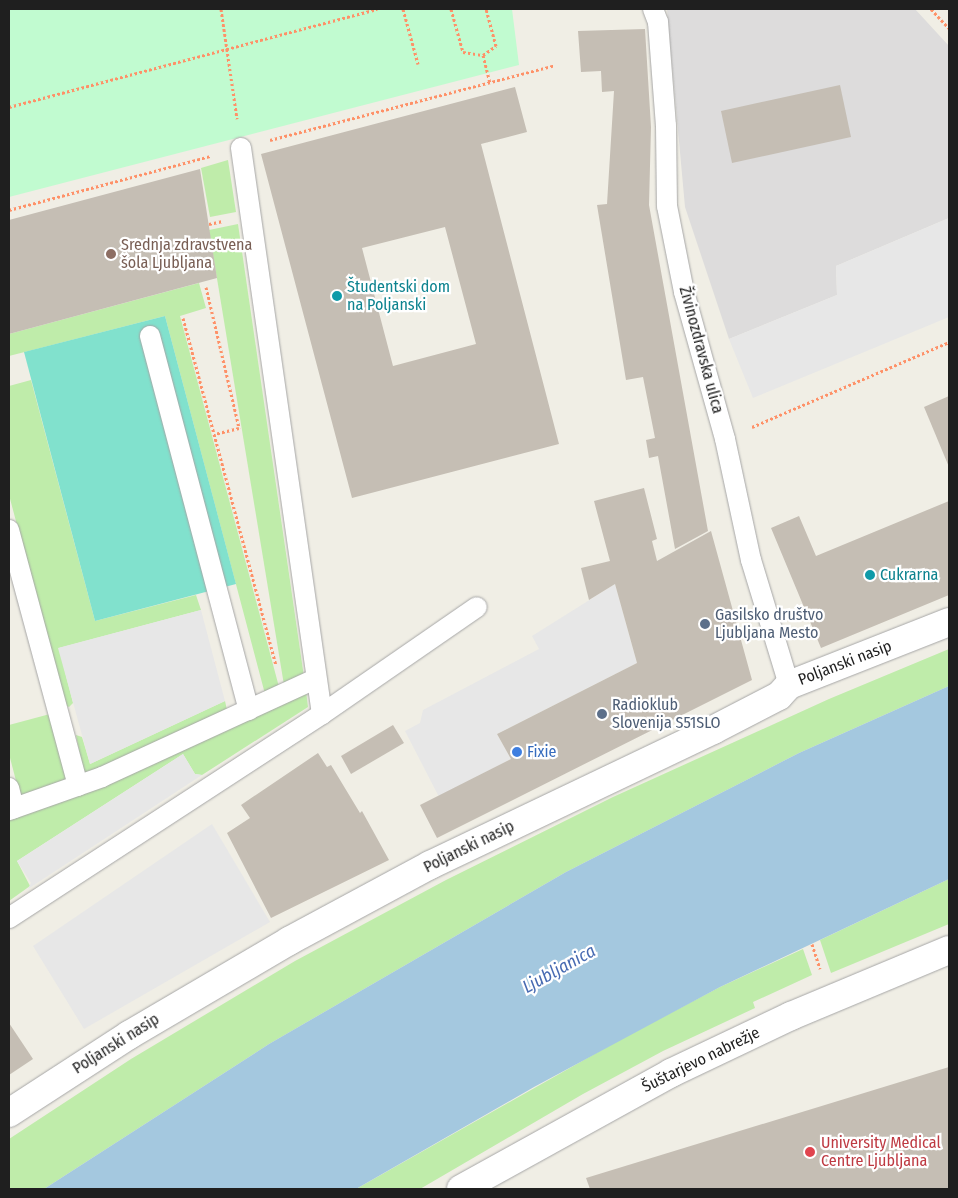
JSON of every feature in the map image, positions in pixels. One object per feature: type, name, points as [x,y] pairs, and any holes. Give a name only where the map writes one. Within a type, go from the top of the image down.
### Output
[{"type":"street","name":"Poljanski nasip","points":[[9,1113],[129,1035],[289,941],[430,865],[713,730],[779,696],[789,685],[949,622]]},
{"type":"street","name":"Šuštarjevo nabrežje","points":[[461,1189],[671,1073],[791,1016],[949,950]]},
{"type":"lane","name":"Živinozdravska ulica","points":[[653,9],[658,22],[666,126],[667,206],[684,292],[725,439],[751,560],[789,685]]},
{"type":"lane","points":[[241,148],[315,679],[322,714]]},
{"type":"lane","points":[[150,336],[249,710]]},
{"type":"lane","points":[[9,530],[78,786]]},
{"type":"lane","points":[[9,918],[322,714],[478,607]]},
{"type":"lane","points":[[9,788],[11,809],[78,786],[315,679]]},
{"type":"path","points":[[221,9],[241,148]]},
{"type":"path","points":[[9,107],[377,9]]},
{"type":"path","points":[[403,9],[418,64]]},
{"type":"path","points":[[451,9],[463,52],[483,55],[496,46],[486,9]]},
{"type":"path","points":[[931,9],[949,28]]},
{"type":"path","points":[[483,55],[490,83]]},
{"type":"path","points":[[9,210],[553,66]]},
{"type":"path","points":[[206,287],[240,428],[215,434]]},
{"type":"path","points":[[183,318],[283,694]]},
{"type":"path","points":[[725,439],[949,342]]},
{"type":"path","points":[[812,944],[823,977]]},
{"type":"shaded area","points":[[667,9],[915,9],[949,46],[949,218],[836,266],[837,295],[729,339],[685,207]]},
{"type":"shaded area","points":[[949,218],[949,317],[753,398],[729,339],[837,295],[836,266]]},
{"type":"shaded area","points":[[165,316],[236,584],[95,621],[24,352]]},
{"type":"shaded area","points":[[615,584],[637,663],[497,734],[511,759],[439,797],[405,731],[420,723],[423,710],[539,649],[532,636]]},
{"type":"shaded area","points":[[201,610],[225,701],[90,764],[58,648]]},
{"type":"shaded area","points":[[183,754],[195,774],[202,775],[28,889],[31,883],[17,861]]},
{"type":"shaded area","points":[[212,824],[270,922],[84,1029],[33,946]]},
{"type":"green space","points":[[9,9],[512,9],[519,65],[9,197]]},
{"type":"green space","points":[[228,160],[236,212],[210,217],[201,168]]},
{"type":"green space","points":[[238,224],[304,677],[284,685],[209,230]]},
{"type":"green space","points":[[199,283],[206,308],[180,316],[279,687],[265,694],[165,316],[9,356],[9,334]]},
{"type":"green space","points":[[31,380],[95,621],[196,595],[201,610],[59,648],[73,703],[69,707],[65,705],[9,495],[9,386]]},
{"type":"green space","points":[[949,649],[949,686],[799,753],[566,872],[269,1044],[44,1189],[9,1189],[9,1139],[131,1059],[295,961],[446,880],[613,797],[829,699]]},
{"type":"green space","points":[[306,691],[308,707],[202,775],[195,774],[183,754],[17,861],[30,886],[9,901],[9,819]]},
{"type":"green space","points":[[225,701],[227,710],[84,775],[76,735],[82,737],[90,764]]},
{"type":"green space","points":[[50,714],[68,781],[20,796],[9,754],[9,725]]},
{"type":"green space","points":[[949,879],[949,924],[831,973],[820,940]]},
{"type":"green space","points":[[803,949],[812,975],[753,1002],[755,1008],[663,1051],[583,1094],[420,1189],[356,1189],[621,1039],[720,987]]},
{"type":"water","name":"Ljubljanica","points":[[949,686],[949,879],[720,987],[534,1087],[356,1189],[44,1189],[269,1044],[566,872],[799,753]]},
{"type":"building","points":[[645,29],[651,127],[649,205],[708,531],[675,549],[658,456],[649,458],[646,440],[655,438],[643,377],[626,380],[597,205],[607,204],[614,91],[602,92],[601,71],[581,72],[578,31]]},
{"type":"building","points":[[840,85],[851,137],[732,163],[721,111]]},
{"type":"building","name":"Študentski dom na Poljanski","points":[[515,87],[527,132],[481,144],[559,444],[352,498],[261,154]],"holes":[[[445,227],[476,344],[393,366],[362,248]]]},
{"type":"building","name":"Srednja zdravstvena šola Ljubljana","points":[[200,169],[217,278],[9,334],[9,220]]},
{"type":"building","points":[[949,396],[949,467],[924,407]]},
{"type":"building","points":[[644,488],[657,539],[652,541],[657,561],[711,531],[752,680],[437,838],[420,805],[511,759],[497,734],[637,663],[615,584],[589,600],[581,568],[610,561],[594,501]]},
{"type":"building","name":"Cukrarna","points":[[949,501],[949,595],[821,648],[771,528],[799,516],[816,556]]},
{"type":"building","points":[[393,725],[404,743],[351,774],[341,756]]},
{"type":"building","points":[[318,753],[327,767],[331,765],[360,813],[362,811],[389,860],[271,918],[227,833],[250,818],[241,805]]},
{"type":"building","points":[[9,1023],[33,1059],[9,1075]]},
{"type":"building","name":"University Medical Centre Ljubljana","points":[[949,1067],[949,1189],[590,1189],[586,1178]]},
{"type":"place","name":"Srednja zdravstvena šola Ljubljana","points":[[111,254]]},
{"type":"place","name":"Študentski dom na Poljanski","points":[[337,296]]},
{"type":"place","name":"Cukrarna","points":[[870,575]]},
{"type":"place","name":"Gasilsko društvo Ljubljana Mesto","points":[[705,624]]},
{"type":"place","name":"Radioklub Slovenija S51SLO","points":[[602,714]]},
{"type":"place","name":"Fixie","points":[[517,752]]},
{"type":"place","name":"University Medical Centre Ljubljana","points":[[810,1152]]}]
